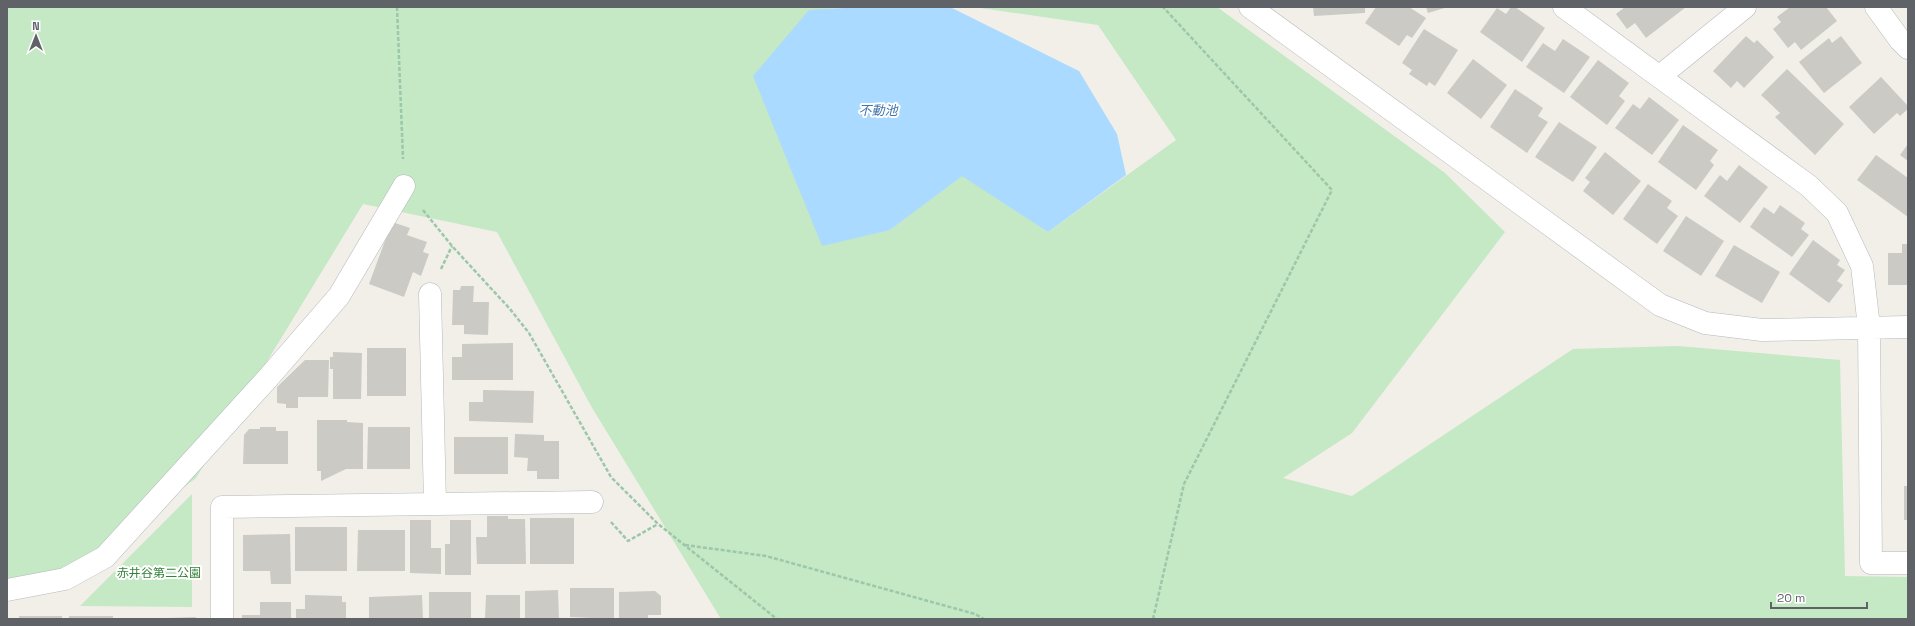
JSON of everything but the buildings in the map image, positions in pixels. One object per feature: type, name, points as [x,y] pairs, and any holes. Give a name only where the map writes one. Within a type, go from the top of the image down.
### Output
[{"type":"street","points":[[1250,7],[1660,305],[1705,324],[1762,330],[1908,327]]},
{"type":"street","points":[[1564,7],[1809,186],[1837,213],[1862,266],[1869,327],[1871,562],[1908,563]]},
{"type":"street","points":[[1660,76],[1745,7]]},
{"type":"street","points":[[1876,7],[1900,40],[1908,48]]},
{"type":"street","points":[[7,590],[65,578],[105,557],[268,378],[339,296],[404,186]]},
{"type":"street","points":[[430,294],[434,503]]},
{"type":"street","points":[[222,619],[222,507],[592,502]]},
{"type":"path","points":[[398,7],[404,186],[452,246],[510,309],[529,333],[611,477],[658,524],[777,619]]},
{"type":"path","points":[[1153,619],[1184,484],[1332,190],[1163,7]]},
{"type":"path","points":[[592,502],[628,541],[658,524]]},
{"type":"path","points":[[684,544],[766,556],[974,614],[984,619]]},
{"type":"green space","points":[[7,7],[861,7],[825,9],[890,230],[962,175],[1048,232],[1176,140],[1098,25],[974,7],[1217,7],[1445,173],[1505,232],[1352,433],[1283,478],[1352,496],[1573,349],[1678,346],[1840,360],[1845,576],[1908,577],[1908,619],[721,619],[591,406],[497,232],[363,204],[196,478],[69,575],[7,581]]},
{"type":"green space","name":"赤井谷第二公園","points":[[192,494],[192,607],[80,606]]},
{"type":"water","name":"不動池","points":[[861,7],[950,7],[1079,71],[1117,134],[1126,175],[1048,232],[962,176],[890,230],[822,246],[753,76],[809,10]]}]
